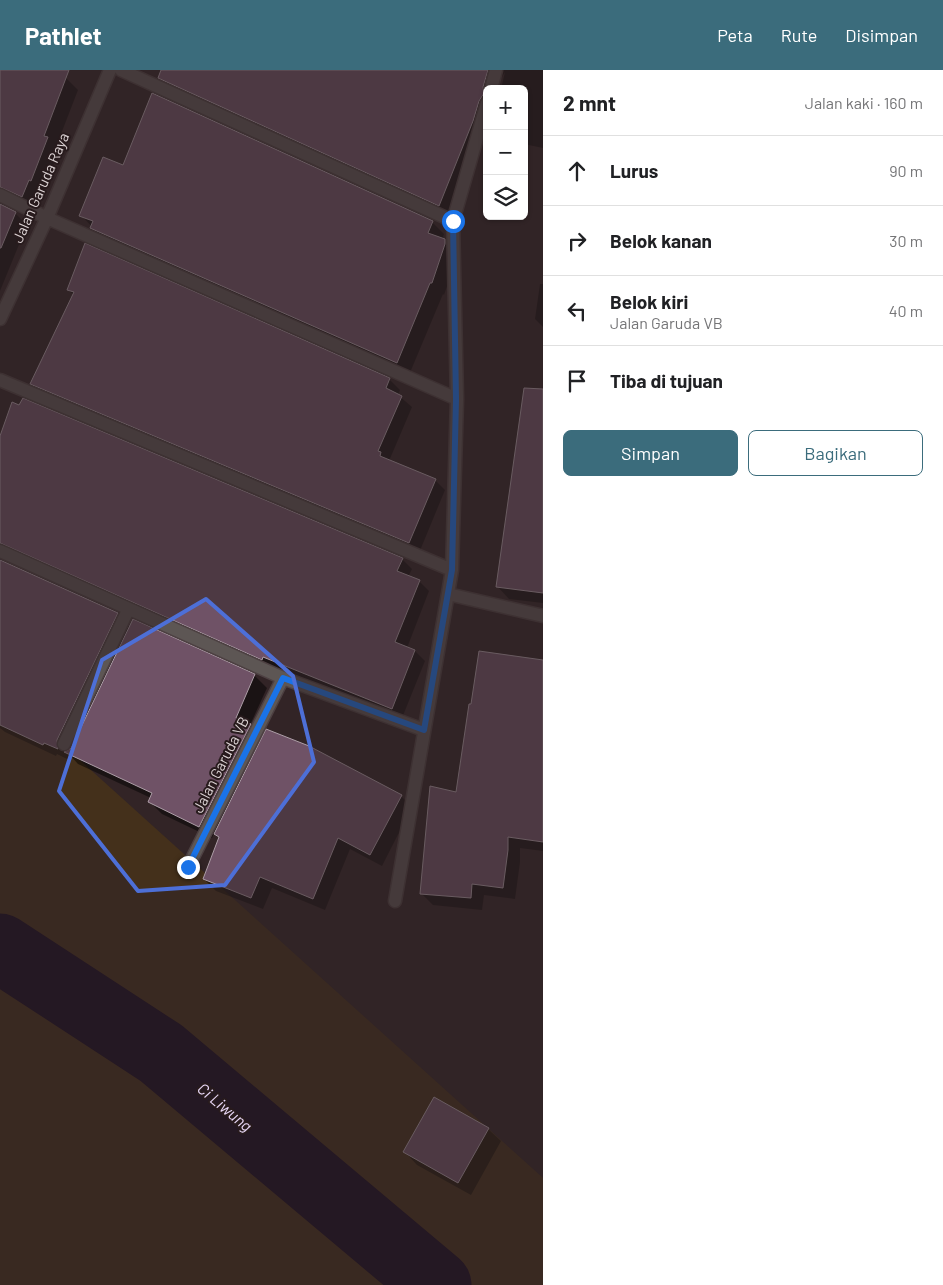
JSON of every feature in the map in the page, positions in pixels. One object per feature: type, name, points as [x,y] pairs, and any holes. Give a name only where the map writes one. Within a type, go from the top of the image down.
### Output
[{"type":"street","name":"Jalan Garuda Raya","points":[[0,319],[47,218],[110,70]]},
{"type":"street","points":[[121,70],[453,221]]},
{"type":"street","points":[[492,85],[496,70]]},
{"type":"street","points":[[395,900],[452,570],[456,399],[453,221],[483,117]]},
{"type":"street","points":[[0,195],[47,218],[456,399]]},
{"type":"street","points":[[0,380],[452,570]]},
{"type":"street","points":[[0,551],[283,678],[424,730]]},
{"type":"street","points":[[448,594],[543,616]]},
{"type":"street","points":[[64,744],[128,610]]},
{"type":"street","name":"Jalan Garuda VB","points":[[188,867],[283,678]]},
{"type":"highlighted area","points":[[206,599],[293,676],[314,762],[225,885],[138,891],[59,791],[102,660]]},
{"type":"shaded area","points":[[0,688],[543,1178],[543,1285],[0,1285]]},
{"type":"building","points":[[0,70],[69,70],[44,136],[48,137],[31,181],[29,180],[22,197],[0,187]]},
{"type":"building","points":[[161,70],[488,70],[483,85],[483,95],[439,206],[158,78]]},
{"type":"building","points":[[152,93],[433,221],[428,233],[445,239],[445,244],[432,283],[430,283],[397,363],[90,228],[93,221],[79,216],[103,157],[123,165]]},
{"type":"building","points":[[0,204],[16,212],[1,248],[0,248]]},
{"type":"building","points":[[85,243],[390,378],[386,388],[402,396],[378,451],[381,452],[380,456],[436,479],[409,543],[30,384],[74,292],[67,290]]},
{"type":"building","points":[[524,388],[543,389],[543,593],[496,587]]},
{"type":"building","points":[[23,398],[403,558],[397,571],[420,580],[395,642],[415,650],[392,709],[263,657],[262,660],[0,543],[0,436],[12,402],[19,405]]},
{"type":"building","points":[[0,560],[118,613],[57,740],[58,749],[44,743],[43,745],[0,725]]},
{"type":"building","points":[[133,619],[255,674],[236,718],[251,724],[199,827],[148,802],[152,793],[64,752],[71,748]]},
{"type":"building","points":[[479,651],[543,660],[543,842],[508,837],[503,888],[472,884],[471,898],[420,894],[430,786],[456,792]]},
{"type":"building","points":[[266,729],[309,746],[402,795],[370,855],[338,838],[313,899],[260,877],[251,898],[203,879],[219,837],[214,834]]},
{"type":"building","points":[[434,1097],[489,1128],[458,1183],[403,1152]]},
{"type":"waterway","name":"Ci Liwung","points":[[0,948],[161,1053],[437,1285]]},
{"type":"route","points":[[188,867],[283,678],[424,730],[452,570],[456,399],[453,221]]}]
